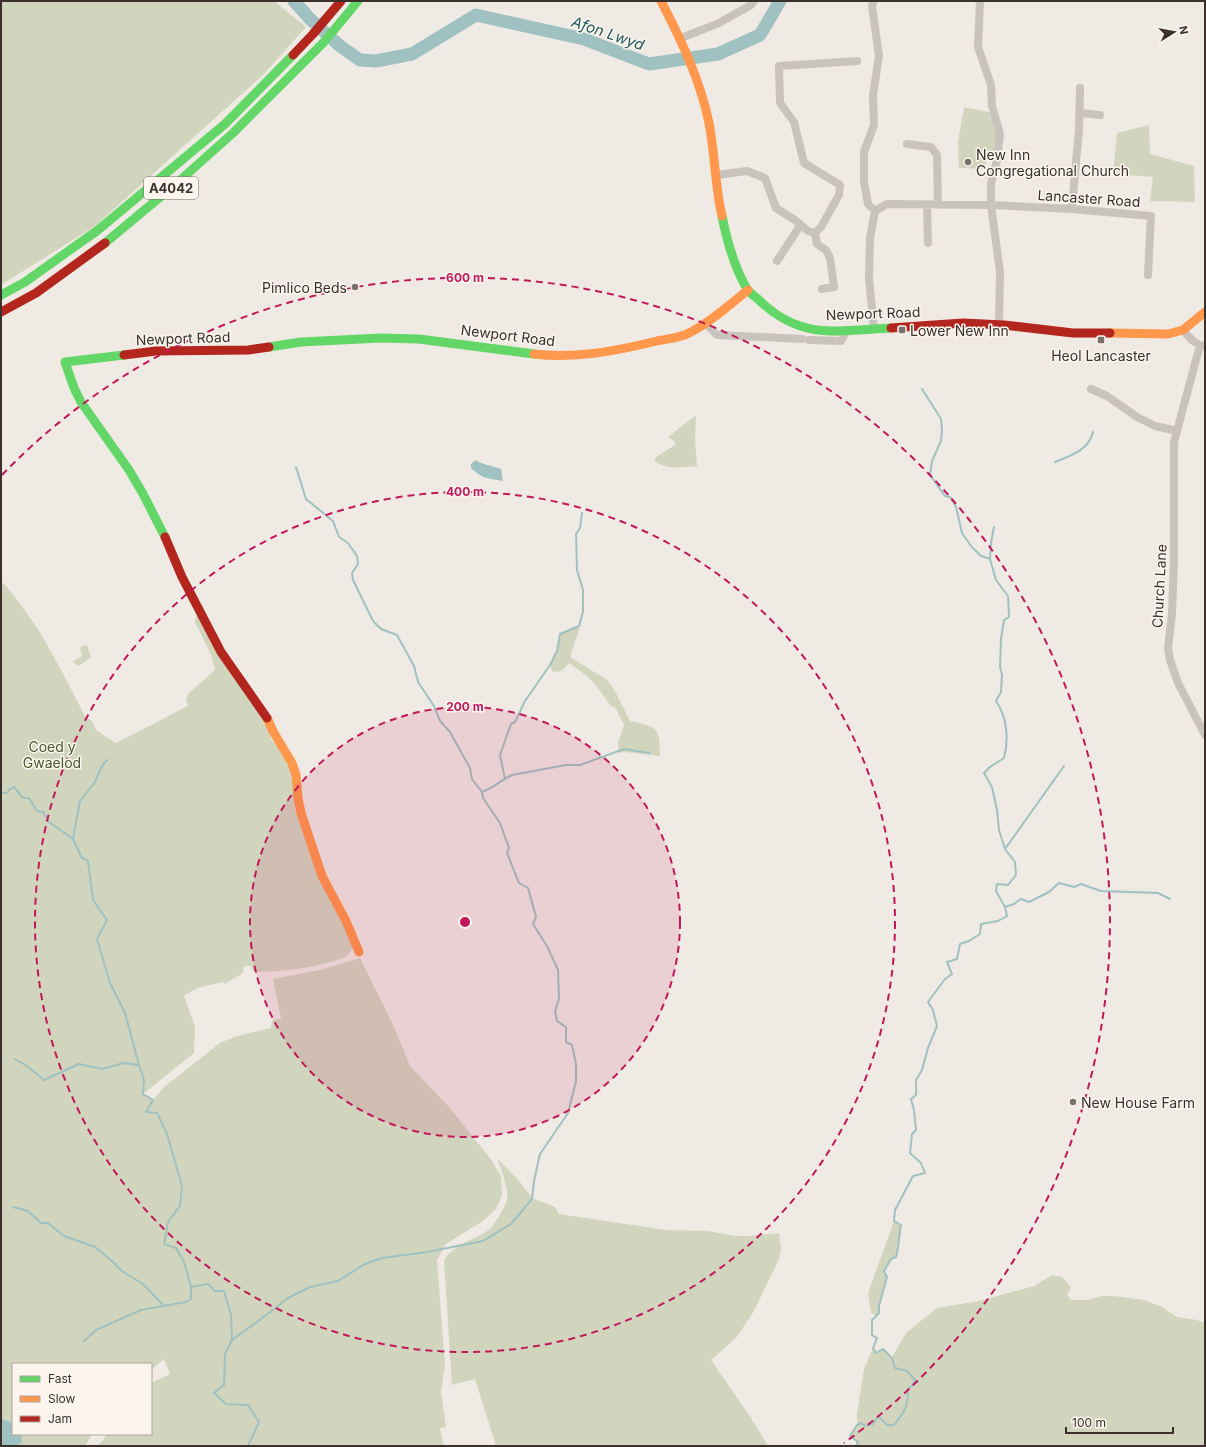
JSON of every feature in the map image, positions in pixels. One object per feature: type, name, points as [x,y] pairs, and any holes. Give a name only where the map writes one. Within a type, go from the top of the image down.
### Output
[{"type":"main road","name":"A4042","points":[[1,295],[25,282],[98,230],[225,124],[313,34],[341,1]]},
{"type":"main road","name":"A4042","points":[[1,312],[36,293],[112,238],[153,203],[233,133],[324,42],[358,1]]},
{"type":"main road","points":[[661,1],[681,38],[695,72],[709,124],[717,175],[720,209],[726,237],[736,267],[748,290]]},
{"type":"main road","name":"Newport Road","points":[[359,952],[346,921],[322,876],[301,813],[296,775],[292,763],[267,718],[221,652],[182,577],[168,544],[142,492],[129,470],[81,402],[74,388],[65,362],[156,351],[248,350],[301,342],[380,338],[433,340],[549,356],[580,355],[614,351],[687,334],[706,324],[748,290],[768,309],[784,320],[804,327],[831,331],[963,323],[999,325],[1074,333],[1168,334],[1183,330]]},
{"type":"main road","points":[[1183,330],[1205,312]]},
{"type":"street","points":[[681,38],[719,23],[751,5],[754,1]]},
{"type":"street","points":[[874,1],[872,6],[879,56],[873,95],[874,125],[864,152],[864,182],[868,204],[875,211],[870,238],[869,278],[874,329]]},
{"type":"street","points":[[980,1],[978,47],[989,77],[992,106],[1000,134],[997,160],[991,184],[991,205],[1000,272],[999,325]]},
{"type":"street","points":[[815,233],[839,195],[840,185],[804,163],[794,122],[780,103],[779,66],[857,61]]},
{"type":"street","points":[[1072,209],[1080,113],[1080,88]]},
{"type":"street","points":[[1080,113],[1100,115]]},
{"type":"street","points":[[907,144],[931,147],[937,155],[938,205]]},
{"type":"street","points":[[717,175],[747,170],[765,178],[776,208],[795,220],[800,226],[815,233]]},
{"type":"street","name":"Lancaster Road","points":[[875,211],[887,204],[927,206],[991,205],[1072,209],[1151,216],[1148,275]]},
{"type":"street","points":[[927,206],[928,243]]},
{"type":"street","points":[[777,262],[800,226]]},
{"type":"street","points":[[815,233],[817,244],[826,250],[830,258],[834,287],[822,289]]},
{"type":"street","points":[[706,324],[717,335],[805,340],[840,341],[848,330]]},
{"type":"street","points":[[1183,330],[1193,340],[1203,345]]},
{"type":"street","name":"Church Lane","points":[[1203,345],[1174,442],[1174,560],[1172,614],[1168,648],[1170,660],[1178,683],[1205,735]]},
{"type":"street","points":[[1091,389],[1107,396],[1137,417],[1155,426],[1177,431]]},
{"type":"green space","points":[[1,1],[274,1],[306,27],[264,74],[95,226],[1,285]]},
{"type":"green space","points":[[964,107],[994,113],[1000,134],[997,160],[987,158],[985,169],[959,168],[958,142]]},
{"type":"green space","points":[[1149,125],[1150,154],[1194,166],[1195,202],[1150,201],[1153,177],[1113,174],[1117,133]]},
{"type":"green space","points":[[696,415],[695,439],[697,466],[669,467],[664,466],[654,460],[656,457],[675,445],[674,441],[668,437]]},
{"type":"green space","name":"Coed y Gwaelod","points":[[1,581],[37,628],[85,716],[92,721],[96,730],[116,743],[188,706],[186,700],[188,694],[215,670],[211,655],[195,622],[197,613],[268,728],[272,741],[279,746],[290,766],[294,794],[353,945],[348,955],[345,957],[313,966],[262,972],[253,971],[251,966],[244,966],[243,973],[225,984],[223,982],[197,988],[184,996],[195,1027],[194,1053],[143,1094],[153,1100],[164,1087],[220,1043],[237,1036],[271,1028],[272,1020],[281,1019],[273,979],[320,970],[360,958],[395,1029],[410,1066],[449,1107],[490,1158],[501,1176],[502,1196],[496,1209],[483,1221],[446,1244],[437,1260],[445,1366],[441,1392],[446,1427],[440,1428],[444,1446],[98,1446],[107,1435],[152,1435],[152,1383],[170,1374],[164,1359],[152,1369],[152,1363],[12,1363],[12,1435],[91,1435],[85,1446],[1,1446]]},
{"type":"green space","points":[[579,626],[570,657],[607,680],[615,691],[630,721],[646,725],[655,730],[659,739],[660,756],[625,752],[619,753],[618,743],[624,725],[615,707],[611,706],[594,683],[569,663],[564,669],[558,672],[552,671],[550,665],[557,651],[560,634]]},
{"type":"green space","points":[[87,645],[91,657],[79,666],[72,662],[82,656],[80,647]]},
{"type":"green space","points":[[497,1158],[520,1182],[532,1198],[555,1207],[559,1214],[666,1230],[708,1231],[735,1236],[779,1233],[781,1248],[779,1259],[754,1311],[736,1338],[711,1360],[749,1415],[768,1446],[496,1446],[475,1379],[452,1385],[444,1260],[459,1246],[490,1229],[505,1206],[507,1200],[507,1190]]},
{"type":"green space","points":[[894,1221],[901,1225],[897,1253],[896,1257],[891,1259],[884,1271],[887,1277],[879,1306],[879,1313],[875,1316],[871,1312],[868,1293]]},
{"type":"green space","points":[[1052,1275],[1062,1277],[1071,1287],[1067,1295],[1071,1300],[1088,1300],[1102,1296],[1114,1296],[1144,1300],[1162,1307],[1177,1317],[1197,1320],[1205,1323],[1205,1446],[856,1446],[858,1442],[850,1436],[857,1425],[857,1414],[864,1369],[873,1348],[876,1352],[883,1349],[892,1357],[907,1332],[937,1308],[979,1301],[1034,1286]]},
{"type":"water","points":[[476,460],[501,469],[503,481],[486,478],[475,472],[471,468],[471,464]]},
{"type":"water","points":[[1,1419],[12,1423],[12,1435],[21,1435],[22,1442],[17,1446],[1,1446]]},
{"type":"waterway","name":"Afon Lwyd","points":[[294,1],[310,19],[340,46],[360,60],[376,61],[412,54],[476,15],[584,39],[649,64],[718,54],[760,35],[780,1]]},
{"type":"waterway","points":[[922,389],[941,419],[942,429],[941,441],[932,461],[930,475],[945,496],[950,497],[956,507],[962,533],[971,546],[981,556],[990,559]]},
{"type":"waterway","points":[[1055,462],[1078,452],[1091,438],[1093,432]]},
{"type":"waterway","points":[[232,1340],[288,1298],[310,1287],[338,1281],[365,1264],[382,1258],[427,1252],[483,1241],[511,1224],[532,1199],[540,1154],[568,1113],[576,1081],[576,1064],[572,1045],[566,1042],[566,1027],[557,1021],[555,1011],[559,999],[558,970],[547,946],[533,924],[536,917],[528,888],[519,883],[507,853],[509,848],[500,823],[483,798],[482,792],[472,779],[470,768],[450,732],[440,721],[434,706],[418,682],[414,666],[397,635],[381,629],[373,621],[353,580],[352,573],[358,564],[357,556],[348,543],[339,537],[333,521],[306,499],[296,467]]},
{"type":"waterway","points":[[505,779],[500,755],[511,724],[515,722],[525,701],[550,665],[557,651],[560,634],[579,626],[583,612],[583,590],[577,570],[576,534],[580,528],[582,513]]},
{"type":"waterway","points":[[856,1446],[858,1442],[850,1436],[857,1425],[861,1423],[865,1426],[873,1424],[878,1416],[887,1425],[894,1425],[905,1408],[908,1389],[912,1386],[915,1380],[907,1371],[895,1368],[892,1358],[883,1349],[876,1353],[873,1348],[877,1338],[872,1335],[872,1320],[879,1313],[879,1306],[887,1277],[884,1271],[891,1259],[896,1257],[897,1253],[901,1225],[894,1221],[895,1210],[913,1176],[925,1173],[921,1163],[910,1153],[912,1134],[916,1130],[914,1110],[911,1099],[916,1095],[916,1080],[922,1070],[928,1048],[937,1026],[933,1010],[928,1002],[945,979],[952,974],[947,962],[957,959],[960,944],[969,941],[980,934],[981,924],[998,921],[1007,916],[1005,907],[996,891],[997,884],[1008,885],[1016,875],[1015,862],[1005,849],[999,830],[997,810],[992,787],[984,773],[1004,758],[1007,736],[1003,714],[996,701],[1001,692],[1001,639],[1004,620],[1009,617],[1008,596],[996,580],[990,559],[994,527]]},
{"type":"waterway","points":[[482,792],[512,775],[566,765],[580,765],[624,749],[649,753]]},
{"type":"waterway","points":[[73,839],[80,801],[95,782],[102,766],[107,760]]},
{"type":"waterway","points":[[1005,849],[1064,766]]},
{"type":"waterway","points":[[1,793],[7,793],[14,787],[23,798],[29,798],[37,811],[43,812],[49,822],[73,839],[82,858],[88,861],[93,900],[107,920],[97,939],[110,983],[125,1013],[144,1080],[143,1094],[153,1100],[146,1112],[157,1113],[167,1134],[182,1186],[180,1206],[168,1222],[164,1244],[176,1248],[184,1262],[191,1287],[208,1284],[215,1291],[224,1291],[231,1315],[232,1340],[225,1354],[224,1385],[214,1393],[226,1404],[248,1405],[259,1422],[248,1446]]},
{"type":"waterway","points":[[1005,907],[1014,904],[1021,899],[1029,902],[1049,892],[1059,883],[1074,887],[1081,884],[1101,891],[1158,893],[1170,899]]},
{"type":"waterway","points":[[15,1059],[27,1066],[44,1080],[79,1064],[102,1069],[124,1063],[139,1065]]},
{"type":"waterway","points":[[13,1207],[28,1211],[41,1223],[48,1223],[64,1236],[95,1247],[122,1271],[143,1284],[164,1306]]},
{"type":"waterway","points":[[84,1341],[96,1330],[141,1310],[186,1302],[191,1299],[191,1287]]},
{"type":"traffic: fast","points":[[105,243],[177,183],[233,133],[324,42],[358,1]]},
{"type":"traffic: fast","points":[[1,295],[25,282],[98,230],[225,124],[293,55]]},
{"type":"traffic: fast","points":[[722,216],[726,235],[742,281],[749,292],[774,313],[792,323],[811,329],[847,331],[891,328]]},
{"type":"traffic: fast","points":[[269,347],[301,342],[380,338],[419,339],[534,354]]},
{"type":"traffic: fast","points":[[124,355],[65,362],[74,388],[81,402],[129,470],[165,537]]},
{"type":"traffic: slow","points":[[661,1],[676,30],[701,91],[709,123],[722,216]]},
{"type":"traffic: slow","points":[[534,354],[580,355],[626,348],[682,336],[705,324],[748,290]]},
{"type":"traffic: slow","points":[[1110,333],[1168,334],[1183,330],[1205,312]]},
{"type":"traffic: slow","points":[[267,718],[292,763],[296,775],[301,813],[322,876],[346,921],[359,952]]},
{"type":"traffic: jam","points":[[293,55],[341,1]]},
{"type":"traffic: jam","points":[[1,312],[36,293],[105,243]]},
{"type":"traffic: jam","points":[[891,328],[963,323],[1004,325],[1073,333],[1110,333]]},
{"type":"traffic: jam","points":[[124,355],[156,351],[248,350],[269,347]]},
{"type":"traffic: jam","points":[[165,537],[182,577],[221,652],[267,718]]},
{"type":"place","name":"New Inn Congregational Church","points":[[968,162]]},
{"type":"place","name":"Pimlico Beds","points":[[355,287]]},
{"type":"place","name":"Lower New Inn","points":[[902,330]]},
{"type":"place","name":"Heol Lancaster","points":[[1101,340]]},
{"type":"place","name":"New House Farm","points":[[1073,1102]]}]
